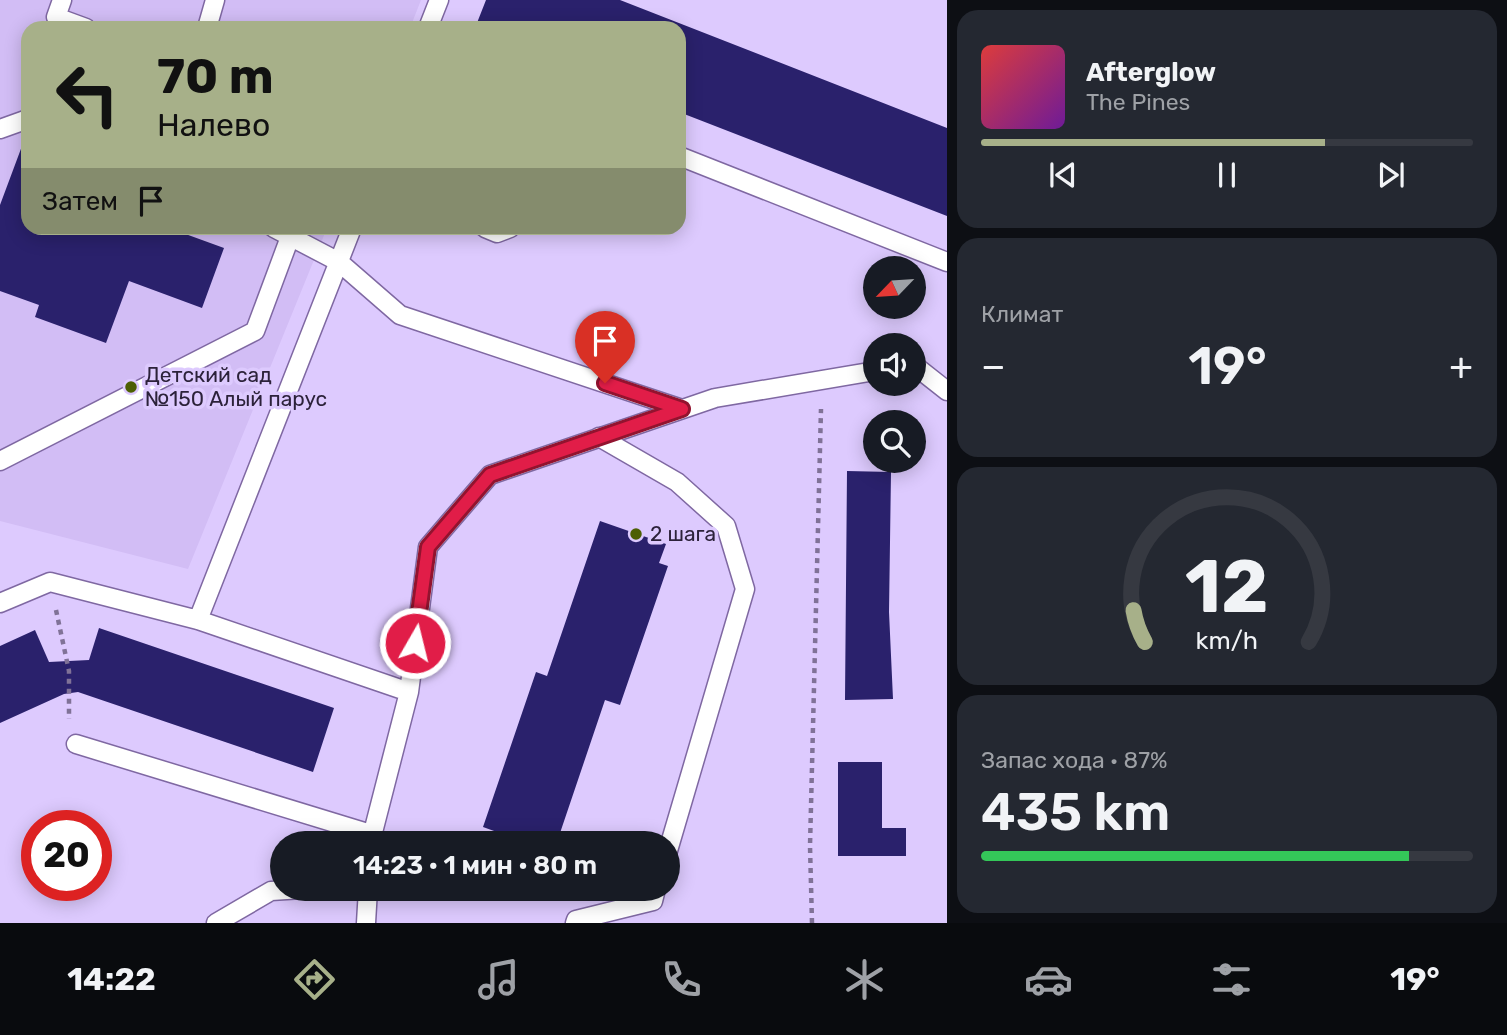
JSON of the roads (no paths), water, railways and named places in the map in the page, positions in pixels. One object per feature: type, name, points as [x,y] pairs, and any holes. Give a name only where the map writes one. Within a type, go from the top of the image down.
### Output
[{"type":"lane","points":[[62,0],[56,17],[67,21]]},
{"type":"lane","points":[[208,21],[215,0]]},
{"type":"lane","points":[[431,21],[439,0]]},
{"type":"lane","points":[[0,129],[21,122]]},
{"type":"lane","points":[[686,159],[947,262]]},
{"type":"lane","points":[[286,235],[339,262],[400,314],[682,409]]},
{"type":"lane","points":[[198,620],[349,235]]},
{"type":"lane","points":[[0,461],[255,331],[290,237]]},
{"type":"lane","points":[[372,831],[409,692],[428,547],[490,475],[715,398],[863,373]]},
{"type":"lane","points":[[926,374],[947,391]]},
{"type":"lane","points":[[599,437],[677,482],[726,526],[745,589],[674,831]]},
{"type":"lane","points":[[0,603],[50,582],[198,620],[409,692]]},
{"type":"lane","points":[[76,744],[345,831]]},
{"type":"lane","points":[[216,923],[270,892]]},
{"type":"lane","points":[[366,923],[367,901]]},
{"type":"lane","points":[[575,923],[576,920],[653,901]]},
{"type":"place","name":"Детский сад №150 Алый парус","points":[[131,387]]},
{"type":"place","name":"2 шага","points":[[636,534]]}]
